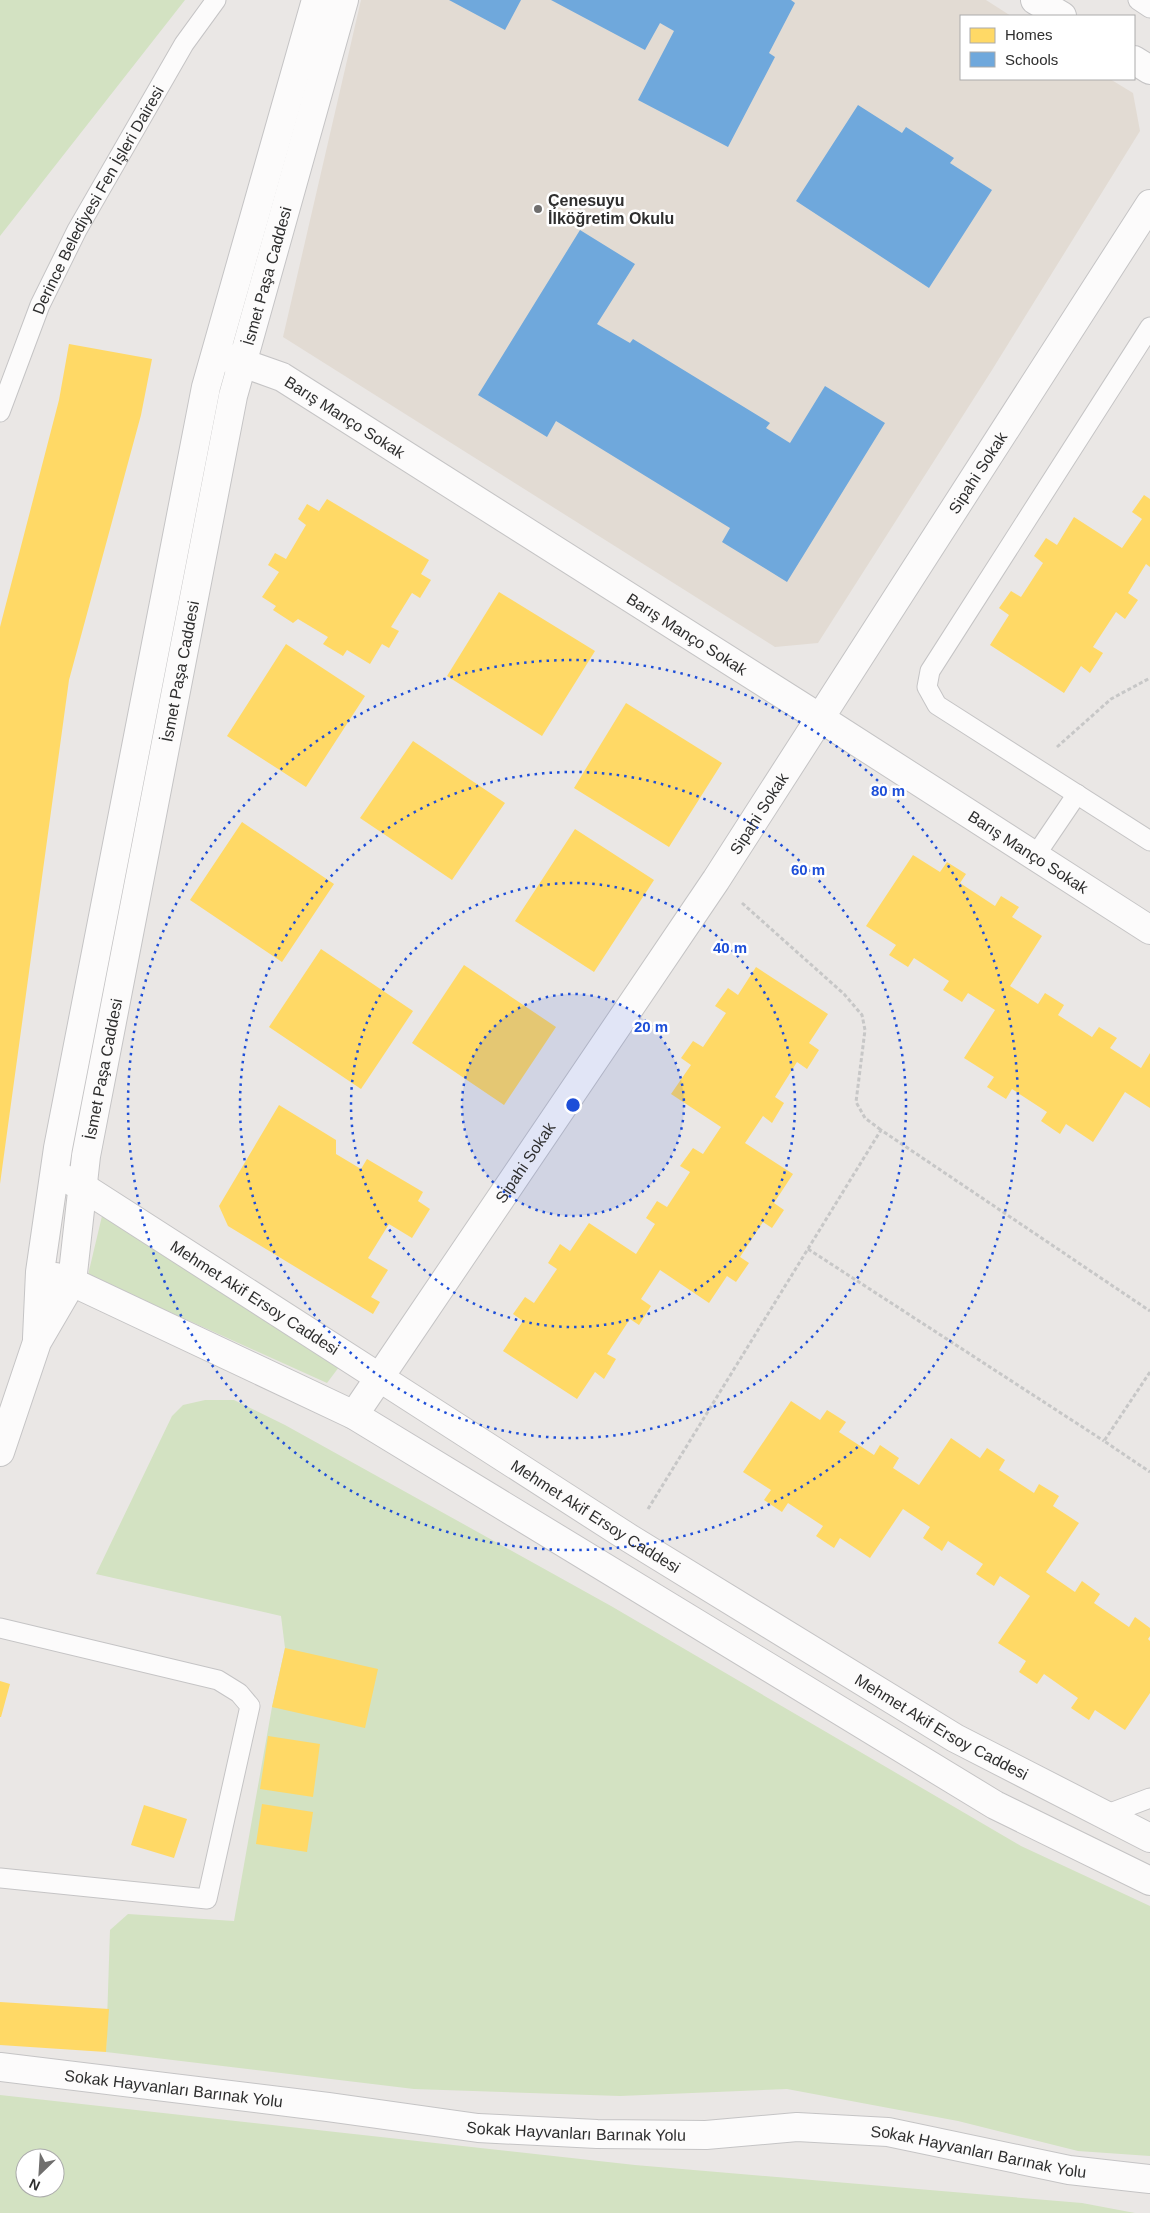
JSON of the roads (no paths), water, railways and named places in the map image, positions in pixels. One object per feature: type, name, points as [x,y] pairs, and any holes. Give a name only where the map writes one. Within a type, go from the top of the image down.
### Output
[{"type":"street","name":"İsmet Paşa Caddesi","points":[[36,1342],[40,1272],[54,1173],[202,406],[316,0]]},
{"type":"street","name":"İsmet Paşa Caddesi","points":[[0,1452],[36,1342],[72,1282],[86,1156],[233,396],[344,0]]},
{"type":"street","points":[[1035,0],[1060,15]]},
{"type":"street","points":[[1135,61],[1150,70]]},
{"type":"street","name":"Sipahi Sokak","points":[[354,1415],[716,880],[1150,204]]},
{"type":"street","name":"Barış Manço Sokak","points":[[216,353],[282,377],[1150,930]]},
{"type":"street","name":"Mehmet Akif Ersoy Caddesi","points":[[54,1173],[83,1187],[629,1538],[955,1738],[1150,1838]]},
{"type":"street","points":[[40,1272],[72,1282],[354,1415],[995,1805],[1150,1881]]},
{"type":"street","name":"Sokak Hayvanları Barınak Yolu","points":[[0,2067],[318,2105],[478,2128],[617,2134],[706,2135],[797,2127],[888,2132],[1069,2170],[1150,2179]]},
{"type":"lane","name":"Derince Belediyesi Fen İşleri Dairesi","points":[[0,412],[40,304],[77,230],[184,44],[216,0]]},
{"type":"lane","points":[[1138,0],[1150,8]]},
{"type":"lane","points":[[1150,327],[930,671],[927,687],[937,705],[1150,841]]},
{"type":"lane","points":[[1035,856],[1077,794]]},
{"type":"lane","points":[[0,1628],[218,1680],[240,1693],[250,1706],[207,1898],[0,1878]]},
{"type":"lane","points":[[1105,1815],[1150,1798]]},
{"type":"place","name":"Çenesuyu İlköğretim Okulu","points":[[538,209]]}]
